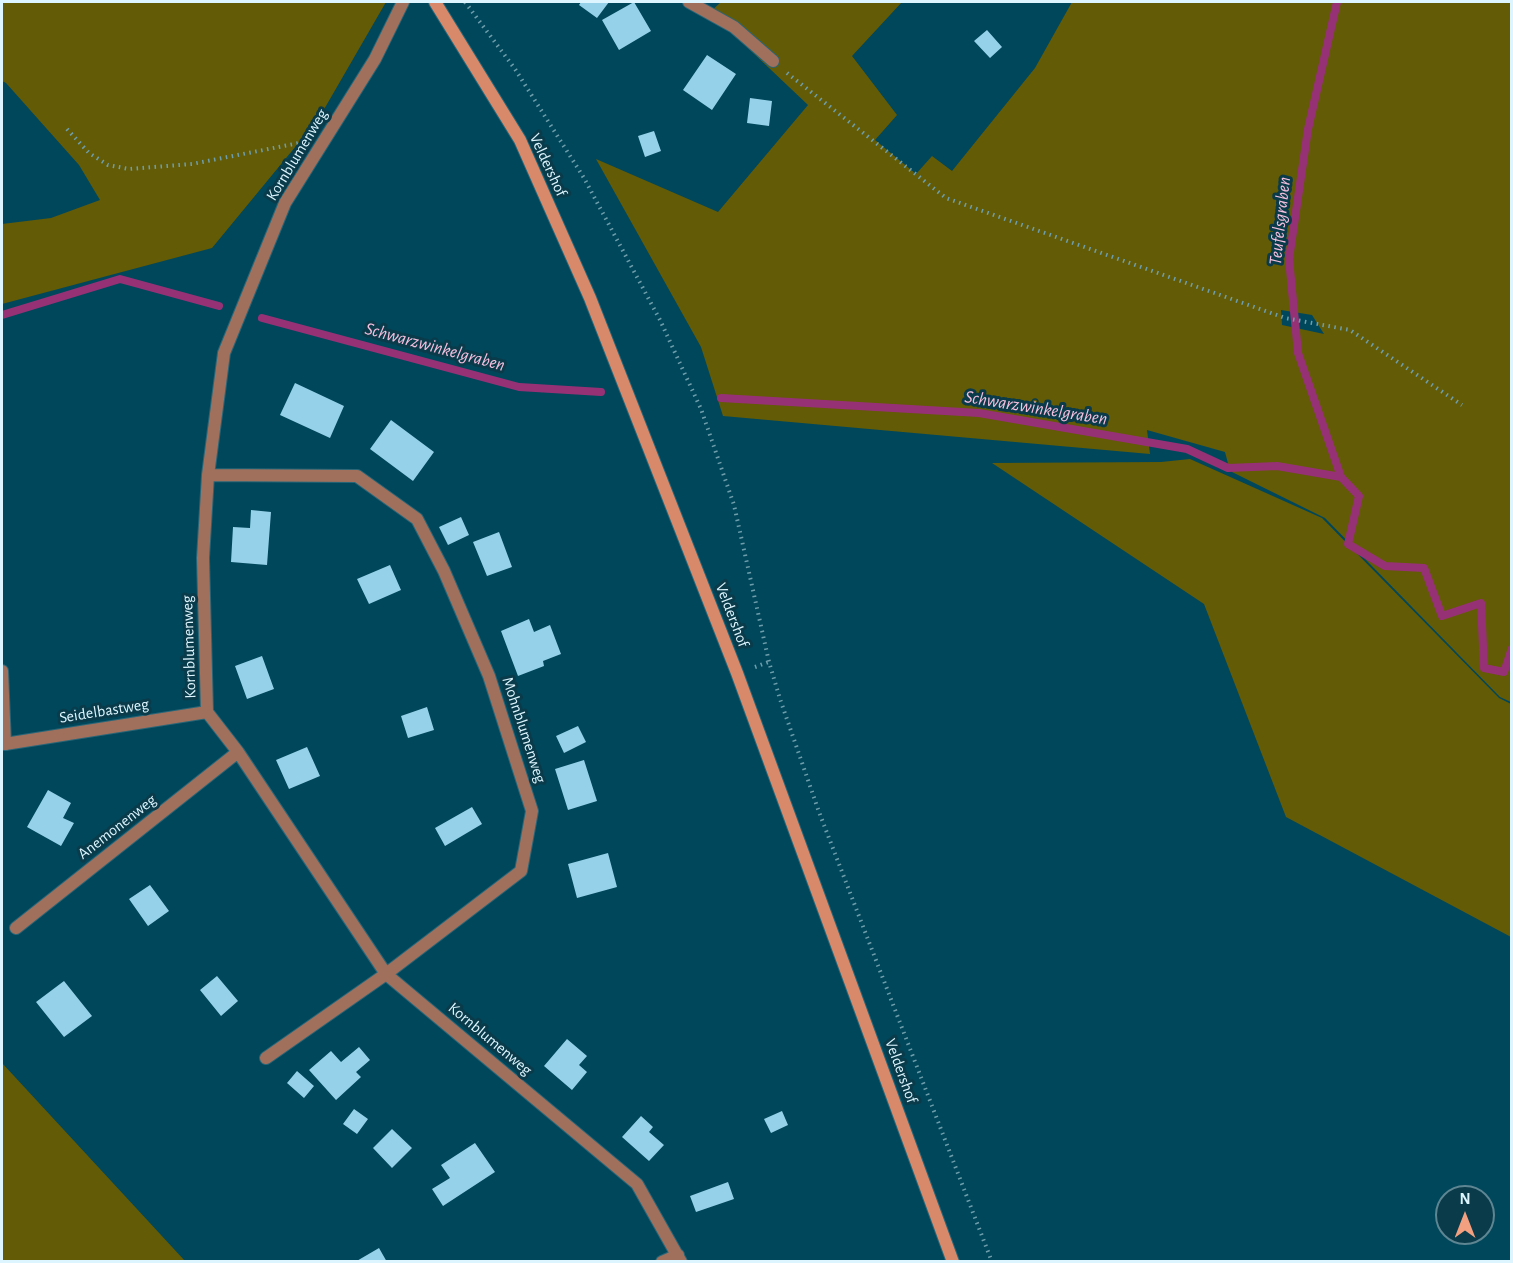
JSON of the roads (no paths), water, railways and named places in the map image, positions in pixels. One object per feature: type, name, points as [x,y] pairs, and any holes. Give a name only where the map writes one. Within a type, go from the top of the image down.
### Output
[{"type":"main road","name":"Veldershof","points":[[435,2],[520,140],[590,298],[741,684],[954,1262]]},
{"type":"street","name":"Kornblumenweg","points":[[403,2],[375,59],[285,203],[224,353],[208,475],[203,558],[207,712],[238,752],[386,974],[637,1184],[679,1258]]},
{"type":"street","points":[[689,2],[734,27],[773,61]]},
{"type":"street","name":"Mohnblumenweg","points":[[208,475],[357,476],[417,519],[444,571],[489,676],[532,811],[521,872],[386,974],[266,1058]]},
{"type":"street","name":"Seidelbastweg","points":[[2,671],[5,744],[207,712]]},
{"type":"street","name":"Anemonenweg","points":[[16,928],[238,752]]},
{"type":"street","points":[[662,1262],[679,1258]]},
{"type":"waterway","name":"Teufelsgraben","points":[[1337,2],[1308,129],[1289,259],[1298,353],[1341,477],[1359,496],[1348,544],[1385,566],[1424,568],[1442,616],[1481,603],[1484,668],[1504,672],[1512,648]]},
{"type":"waterway","name":"Schwarzwinkelgraben","points":[[2,315],[120,279],[219,306]]},
{"type":"waterway","name":"Schwarzwinkelgraben","points":[[262,318],[519,387],[601,392]]},
{"type":"waterway","name":"Schwarzwinkelgraben","points":[[721,398],[979,413],[1187,449],[1228,468],[1277,466],[1341,477]]}]
